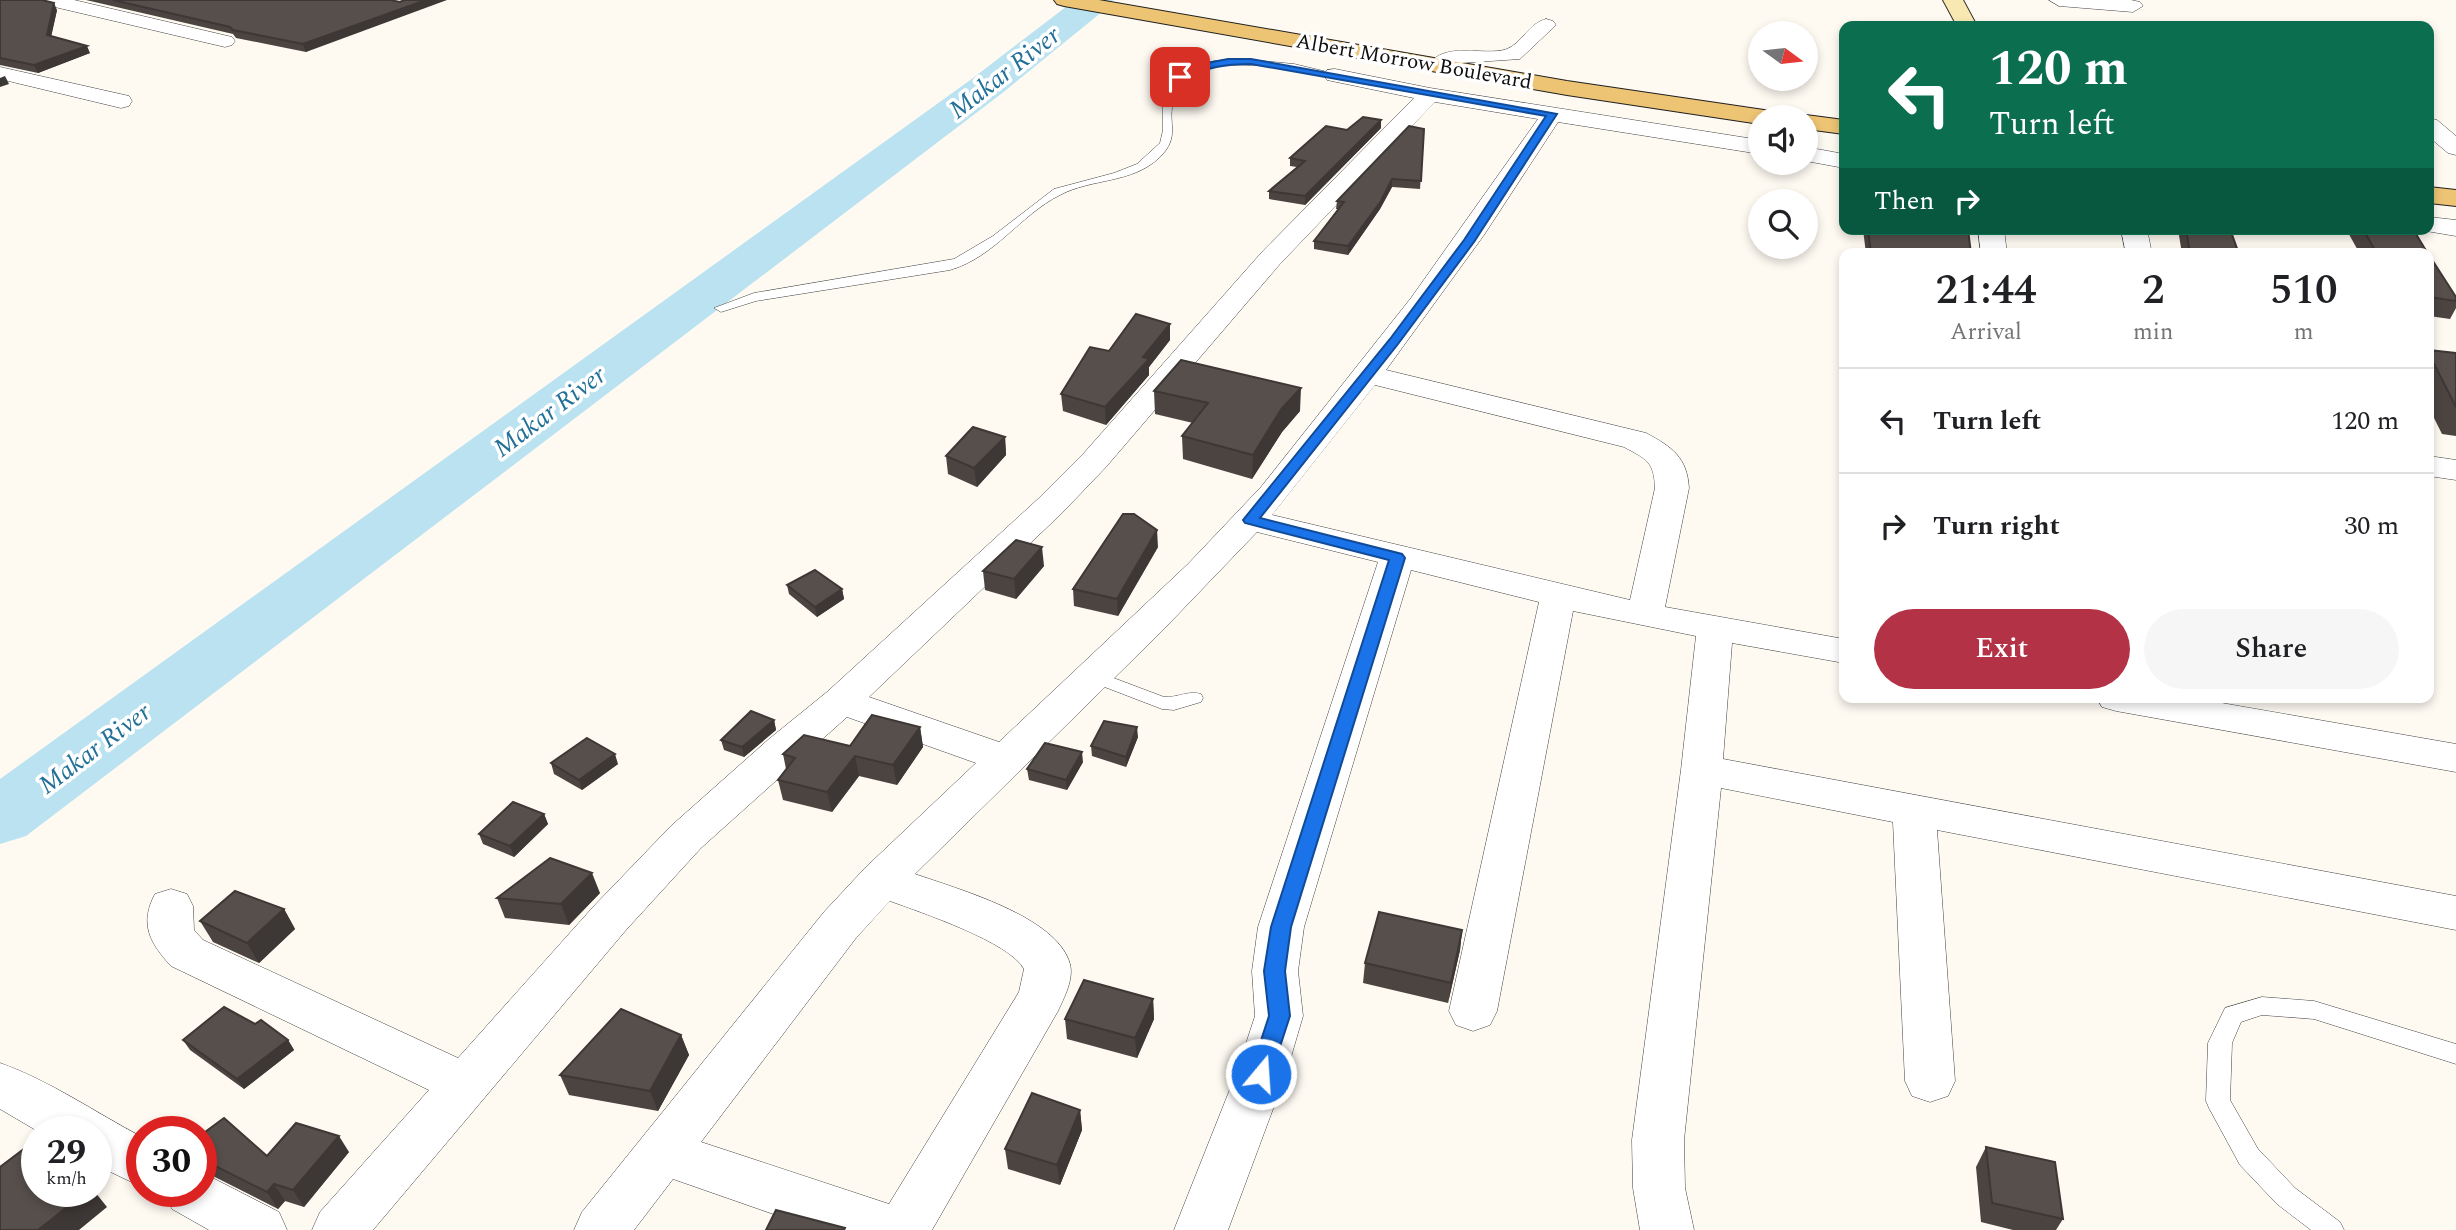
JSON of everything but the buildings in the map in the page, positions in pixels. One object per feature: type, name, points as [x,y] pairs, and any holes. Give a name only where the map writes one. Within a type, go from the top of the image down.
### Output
[{"type":"main road","name":"Albert Morrow Boulevard","points":[[1064,0],[1382,55],[1435,80],[1567,88],[1748,115]]},
{"type":"main road","points":[[1818,124],[1839,126]]},
{"type":"main road","points":[[2434,196],[2456,198]]},
{"type":"street","points":[[49,0],[225,41]]},
{"type":"street","points":[[1953,0],[1964,21]]},
{"type":"street","points":[[2059,0],[2133,6]]},
{"type":"street","points":[[339,1230],[610,918],[686,837],[783,749],[841,701],[1095,460],[1271,258],[1458,57],[1513,55],[1546,26]]},
{"type":"street","points":[[0,73],[121,101]]},
{"type":"street","points":[[1335,75],[1435,80],[1552,114],[1748,145]]},
{"type":"street","points":[[601,1230],[840,925],[881,880],[1095,677],[1251,520],[1368,374],[1468,242],[1552,114]]},
{"type":"street","points":[[2434,129],[2456,148]]},
{"type":"street","points":[[1818,156],[1839,160]]},
{"type":"street","points":[[2434,226],[2456,228]]},
{"type":"street","points":[[1368,374],[1570,422],[1635,440],[1656,451],[1671,469],[1672,488],[1645,615]]},
{"type":"street","points":[[2434,467],[2456,470]]},
{"type":"street","points":[[1251,520],[1558,596],[1645,615],[1839,649]]},
{"type":"street","points":[[1201,1230],[1261,1074],[1279,1016],[1275,971],[1281,927],[1397,558]]},
{"type":"street","points":[[1472,1011],[1558,596]]},
{"type":"street","points":[[1667,1230],[1659,1188],[1658,1140],[1702,770],[1715,628]]},
{"type":"street","points":[[841,701],[1006,759]]},
{"type":"street","points":[[2144,703],[2456,758]]},
{"type":"street","points":[[1702,770],[2456,913]]},
{"type":"street","points":[[1914,811],[1930,1081]]},
{"type":"street","points":[[881,880],[993,923],[1028,943],[1045,959],[1048,974],[1041,997],[903,1230]]},
{"type":"street","points":[[171,906],[171,936],[187,953],[467,1085]]},
{"type":"street","points":[[0,1084],[56,1116]]},
{"type":"street","points":[[663,1152],[891,1230]]},
{"type":"street","points":[[217,1206],[260,1230]]},
{"type":"lane","points":[[721,308],[754,297],[950,266],[975,255],[1057,191],[1124,176],[1154,156],[1164,144],[1171,127],[1168,102],[1173,86],[1180,77],[1199,67],[1228,61],[1251,62],[1335,75]]},
{"type":"lane","points":[[1095,677],[1162,703],[1174,704],[1194,698]]},
{"type":"lane","points":[[2332,1230],[2286,1196],[2249,1157],[2218,1101],[2220,1043],[2233,1015],[2262,1006],[2314,1010],[2456,1054]]},
{"type":"waterway","name":"Makar River","points":[[0,817],[987,86],[1096,0]]},
{"type":"route","points":[[1180,77],[1199,67],[1228,61],[1251,62],[1552,114],[1468,242],[1394,342],[1251,520],[1397,558],[1281,927],[1275,971],[1279,1016],[1261,1074]]}]
